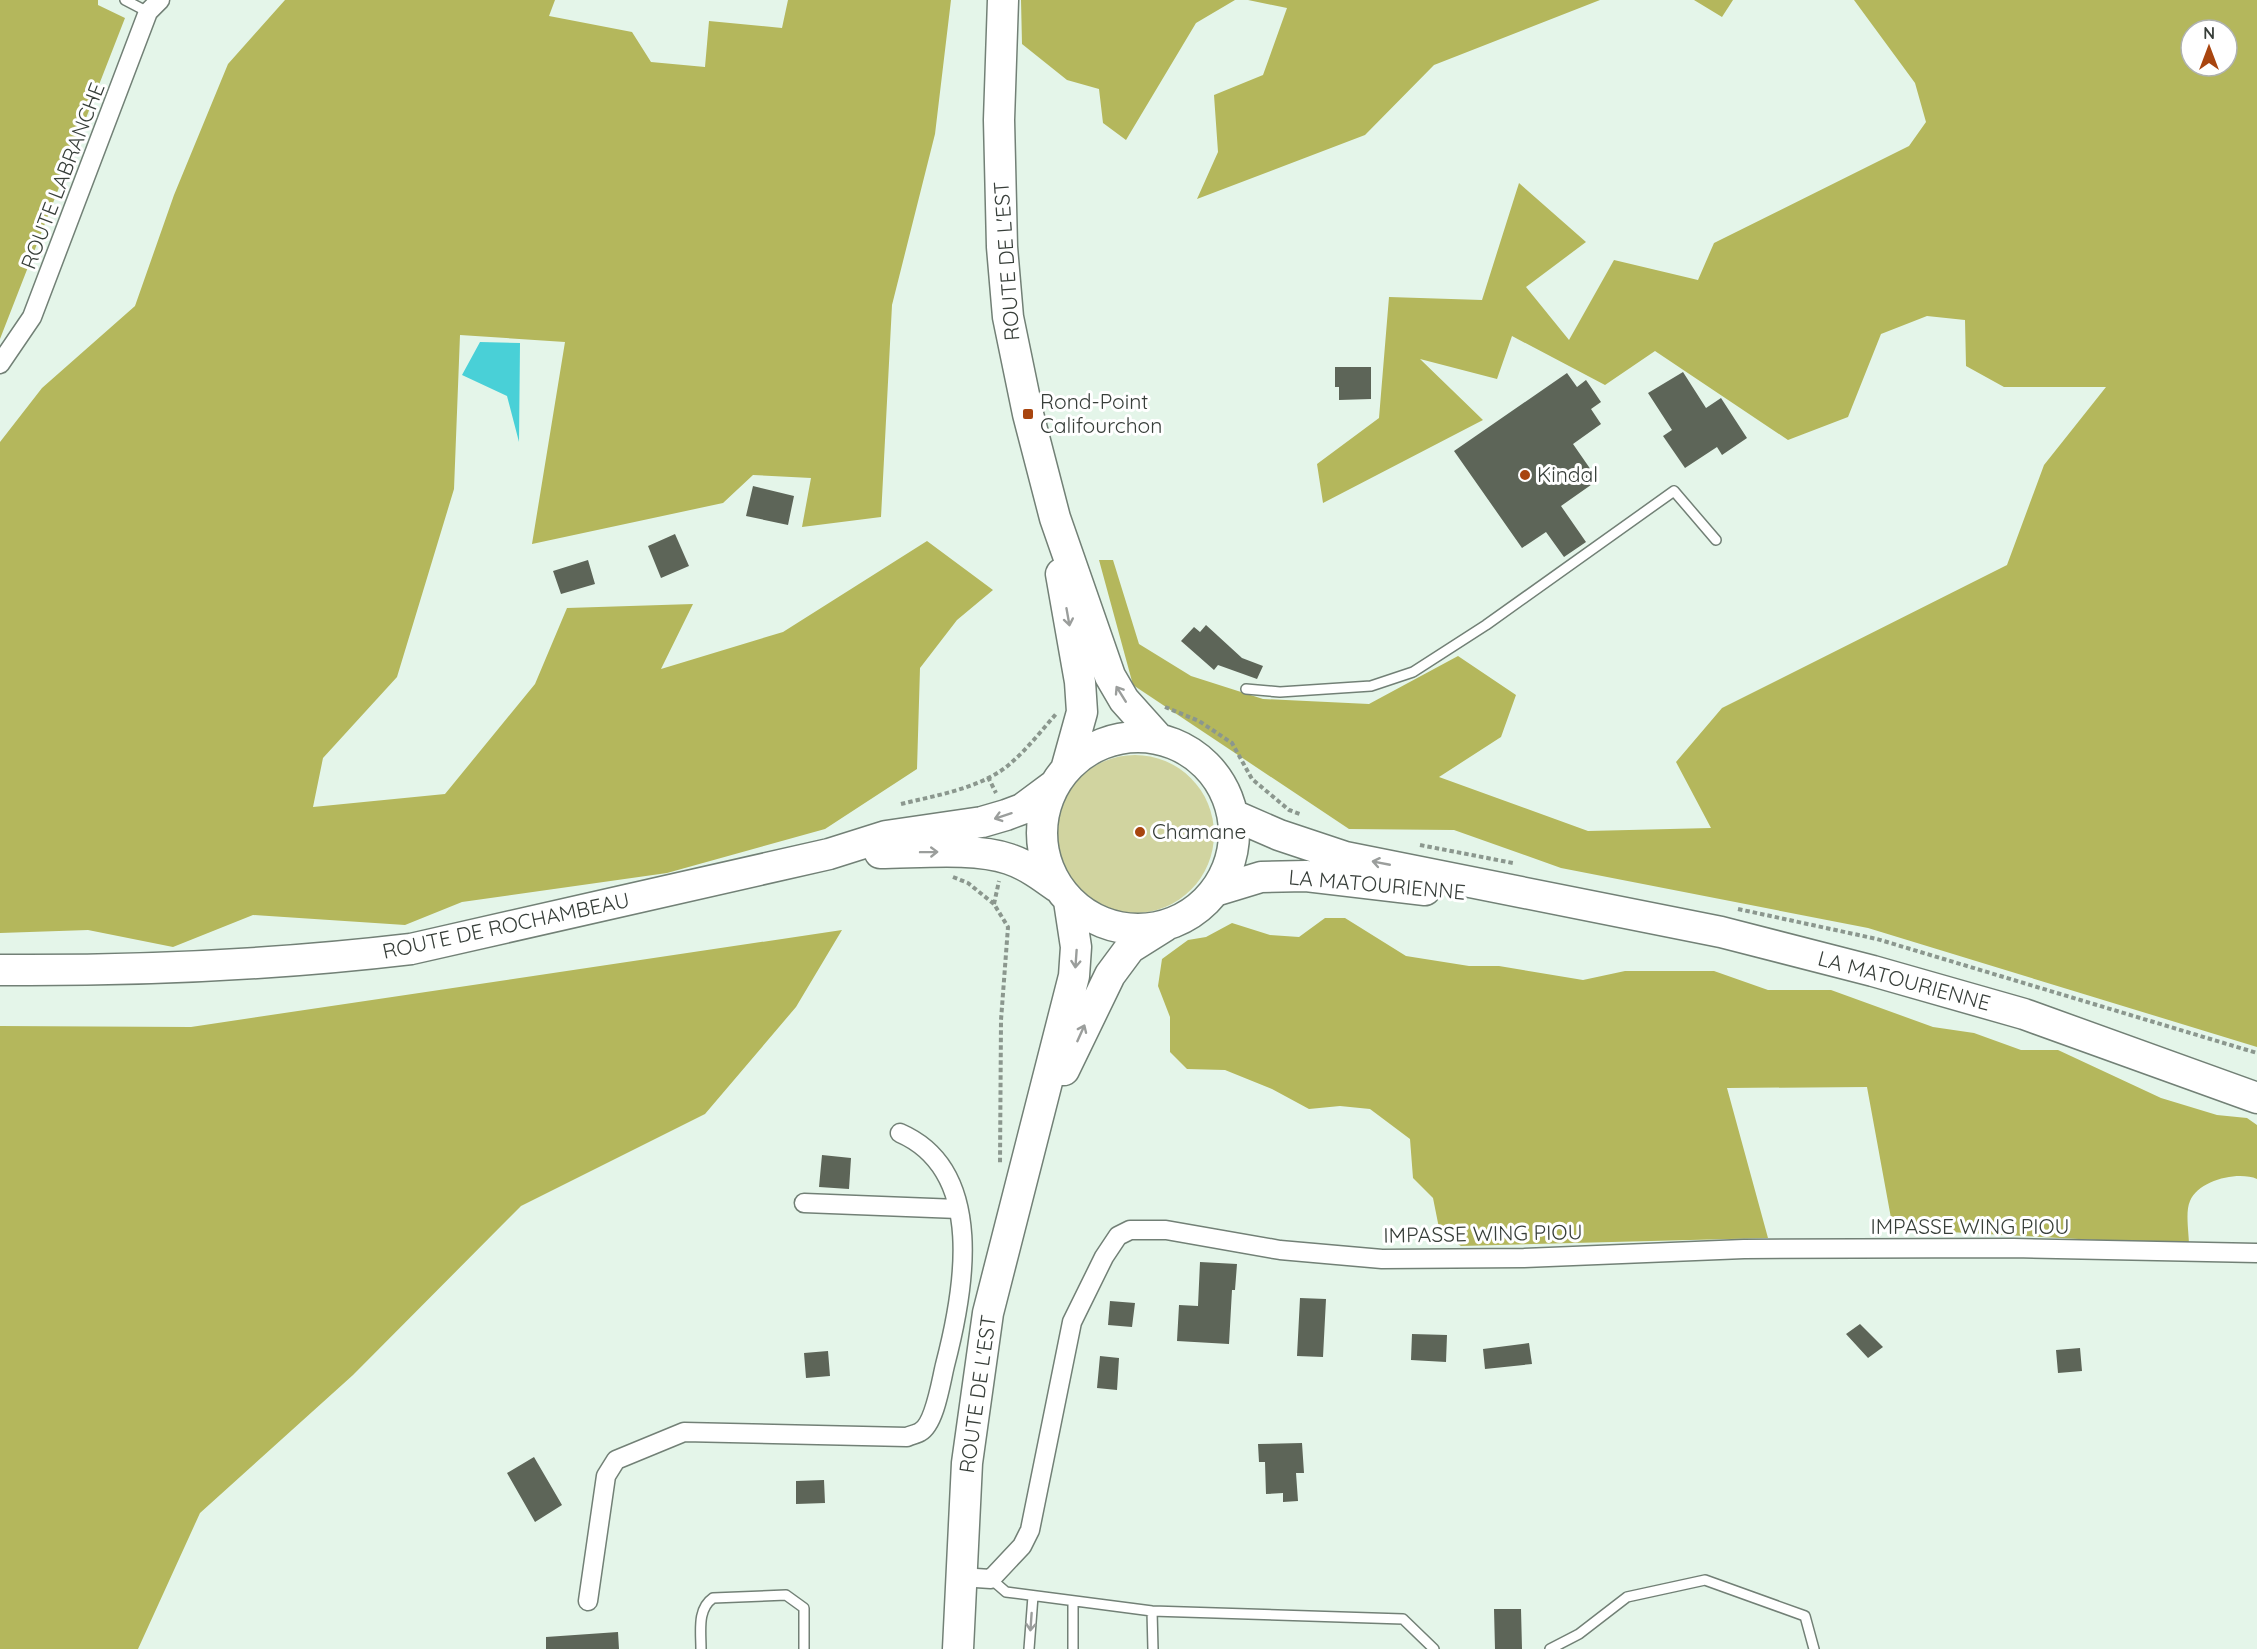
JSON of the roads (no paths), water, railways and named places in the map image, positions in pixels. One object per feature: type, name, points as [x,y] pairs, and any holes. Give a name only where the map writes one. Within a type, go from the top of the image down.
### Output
[{"type":"main road","name":"ROUTE DE L'EST","points":[[1003,0],[1000,143],[1002,247],[1008,317],[1028,414],[1055,518],[1110,675],[1124,700],[1159,739]]},
{"type":"main road","name":"ROUTE DE L'EST","points":[[1055,518],[1082,712],[1060,776]]},
{"type":"main road","points":[[1126,737],[1159,739],[1185,749],[1207,766],[1224,789],[1233,815],[1234,842],[1228,868],[1215,891],[1194,911],[1168,924],[1142,929],[1115,926],[1090,917],[1063,894],[1045,863],[1041,837],[1043,811],[1060,776],[1094,747],[1126,737]]},
{"type":"main road","name":"ROUTE DE ROCHAMBEAU","points":[[0,970],[112,971],[342,957],[411,949],[829,854],[886,837],[982,822],[1022,809],[1060,776]]},
{"type":"main road","name":"LA MATOURIENNE","points":[[1233,815],[1279,835],[1345,857],[1721,932],[1883,974],[2024,1014],[2257,1098]]},
{"type":"main road","name":"ROUTE DE ROCHAMBEAU","points":[[829,854],[945,852],[996,856],[1030,868],[1063,894]]},
{"type":"main road","name":"LA MATOURIENNE","points":[[1215,891],[1261,877],[1306,876],[1418,889],[1541,897]]},
{"type":"main road","name":"ROUTE DE L'EST","points":[[958,1649],[973,1312],[1031,1144],[1074,976],[1076,947],[1063,894]]},
{"type":"main road","name":"ROUTE DE L'EST","points":[[1031,1144],[1110,975],[1130,948],[1168,924]]},
{"type":"street","name":"ROUTE LABRANCHE","points":[[0,364],[32,317],[154,6]]},
{"type":"street","points":[[588,1601],[606,1476],[616,1460],[684,1432],[907,1437],[922,1432],[932,1416],[973,1312],[963,1233],[949,1183],[932,1153],[916,1140],[900,1132]]},
{"type":"street","points":[[804,1203],[958,1209]]},
{"type":"street","name":"IMPASSE WING PIOU","points":[[991,1579],[1022,1546],[1030,1530],[1072,1322],[1104,1257],[1118,1236],[1130,1230],[1166,1230],[1280,1250],[1382,1259],[1524,1258],[1743,1249],[2013,1248],[2257,1253]]},
{"type":"street","points":[[960,1577],[991,1579]]},
{"type":"lane","points":[[125,0],[154,6]]},
{"type":"lane","points":[[1246,689],[1280,692],[1371,686],[1413,672],[1486,625],[1674,492],[1716,540]]},
{"type":"lane","points":[[991,1579],[1006,1592],[1152,1611],[1403,1619],[1434,1649]]},
{"type":"lane","points":[[1550,1649],[1580,1634],[1627,1597],[1705,1580],[1804,1616],[1814,1649]]},
{"type":"lane","points":[[701,1649],[702,1612],[705,1603],[713,1598],[786,1595],[804,1608],[804,1649]]},
{"type":"lane","points":[[1029,1649],[1033,1596]]},
{"type":"lane","points":[[1073,1601],[1073,1649]]},
{"type":"lane","points":[[1152,1611],[1153,1649]]},
{"type":"water","points":[[480,342],[520,343],[519,442],[507,396],[462,375]]},
{"type":"place","name":"Rond-Point Califourchon","points":[[1028,414]]},
{"type":"place","name":"Kindal","points":[[1525,475]]},
{"type":"place","name":"Chamane","points":[[1140,832]]}]
